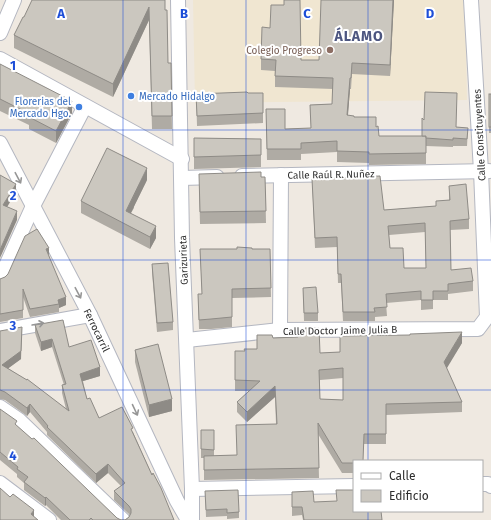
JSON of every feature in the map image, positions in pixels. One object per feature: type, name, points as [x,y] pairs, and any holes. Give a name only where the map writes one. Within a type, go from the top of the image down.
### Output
[{"type":"street","points":[[0,33],[14,0]]},
{"type":"street","name":"Garizurieta","points":[[178,0],[182,159],[182,238],[187,340],[192,520]]},
{"type":"street","name":"Calle Constituyentes","points":[[471,0],[486,171],[487,317]]},
{"type":"street","points":[[0,59],[182,159]]},
{"type":"street","points":[[0,279],[33,206],[85,106]]},
{"type":"street","name":"Ferrocarril","points":[[0,143],[90,315],[177,501],[188,520]]},
{"type":"street","name":"Calle Raúl R. Nuñez","points":[[182,178],[486,171]]},
{"type":"street","points":[[280,330],[282,175]]},
{"type":"street","points":[[0,331],[90,315]]},
{"type":"street","name":"Calle Doctor Jaime Julia B","points":[[187,340],[280,330],[478,329],[487,317]]},
{"type":"street","points":[[0,408],[18,420],[123,520]]},
{"type":"street","points":[[0,483],[49,520]]},
{"type":"street","points":[[192,489],[353,486]]},
{"type":"shaded area","name":"Colegio Progreso","points":[[193,0],[465,0],[467,100],[195,103]]},
{"type":"building","name":"Mercado Hidalgo","points":[[32,0],[165,0],[165,10],[167,10],[168,63],[171,63],[172,116],[152,116],[149,7],[113,84],[14,35]]},
{"type":"building","points":[[284,0],[300,0],[301,60],[319,60],[321,0],[393,0],[390,65],[352,63],[347,115],[354,117],[376,117],[376,127],[378,126],[379,136],[426,136],[426,153],[369,154],[369,152],[337,151],[337,141],[301,143],[301,149],[267,149],[266,109],[285,109],[285,129],[311,128],[310,105],[332,104],[333,78],[275,76],[276,60],[261,59],[262,27],[270,28],[271,5],[284,5]]},
{"type":"building","points":[[0,64],[72,101],[56,131],[29,117],[30,114],[0,99]]},
{"type":"building","points":[[247,92],[263,93],[263,113],[197,116],[196,94]]},
{"type":"building","points":[[425,92],[457,93],[456,127],[468,128],[467,139],[453,138],[453,140],[426,138],[426,136],[422,136],[422,118],[424,120]]},
{"type":"building","points":[[489,94],[491,94],[491,127],[489,127]]},
{"type":"building","points":[[194,138],[261,139],[261,155],[194,157]]},
{"type":"building","points":[[107,148],[147,168],[126,211],[156,226],[150,237],[81,201]]},
{"type":"building","points":[[261,172],[261,177],[265,177],[266,211],[200,212],[199,174]]},
{"type":"building","points":[[0,175],[16,184],[3,205],[17,211],[0,250]]},
{"type":"building","points":[[380,176],[384,210],[436,206],[436,201],[450,200],[449,186],[466,184],[469,219],[450,221],[451,270],[471,268],[473,281],[448,284],[448,291],[433,291],[433,300],[421,300],[421,291],[386,294],[387,307],[374,308],[375,312],[343,312],[341,274],[338,274],[337,237],[315,238],[312,179]],"holes":[[[425,223],[426,268],[404,268],[403,248],[390,248],[388,226]]]},
{"type":"building","points":[[37,229],[49,248],[46,249],[66,297],[58,300],[59,304],[30,309],[23,289],[23,310],[0,314],[0,279],[8,274],[25,236]]},
{"type":"building","points":[[237,247],[270,249],[271,288],[232,289],[232,317],[199,320],[198,294],[202,294],[200,249],[237,249]]},
{"type":"building","points":[[168,263],[173,322],[157,323],[152,264]]},
{"type":"building","points":[[316,287],[318,313],[304,313],[303,288]]},
{"type":"building","points":[[63,320],[69,347],[91,340],[100,367],[80,374],[87,399],[90,398],[99,418],[122,407],[133,428],[131,429],[152,475],[153,473],[161,488],[174,520],[125,520],[129,517],[131,509],[114,491],[125,483],[108,464],[96,474],[47,427],[48,426],[30,404],[27,408],[0,390],[0,331],[22,327],[21,351],[2,365],[27,379],[69,411],[62,385],[66,384],[52,339],[41,342],[35,325]]},
{"type":"building","points":[[305,328],[319,328],[320,353],[340,352],[340,336],[410,335],[462,332],[444,362],[462,402],[386,404],[386,434],[364,434],[363,460],[353,460],[353,463],[342,463],[318,423],[319,468],[204,470],[204,456],[237,455],[236,425],[277,424],[275,386],[247,412],[237,402],[260,381],[235,380],[235,351],[257,349],[257,335],[272,335],[273,338],[298,337],[298,333],[306,333]],"holes":[[[343,368],[343,400],[320,399],[319,370]]]},
{"type":"building","points":[[158,344],[172,399],[149,405],[135,350]]},
{"type":"building","points":[[0,409],[17,421],[15,424],[32,439],[34,438],[117,518],[121,520],[93,520],[91,518],[89,520],[70,520],[46,497],[45,498],[24,482],[28,477],[17,469],[18,467],[0,452]]},
{"type":"building","points":[[201,430],[214,430],[214,450],[201,449]]},
{"type":"building","points":[[0,488],[10,497],[13,494],[34,510],[31,514],[38,520],[0,520]]},
{"type":"building","points":[[238,490],[239,512],[227,513],[227,509],[206,510],[205,491]]},
{"type":"building","points":[[336,490],[353,490],[353,512],[381,512],[382,520],[304,520],[302,507],[292,507],[292,492],[313,491],[314,502],[337,501]]},
{"type":"place","name":"Colegio Progreso","points":[[330,50]]},
{"type":"place","name":"Mercado Hidalgo","points":[[131,96]]},
{"type":"place","name":"Florerias del Mercado Hgo.","points":[[79,107]]},
{"type":"district","name":"ÁLAMO","points":[[359,36]]}]
